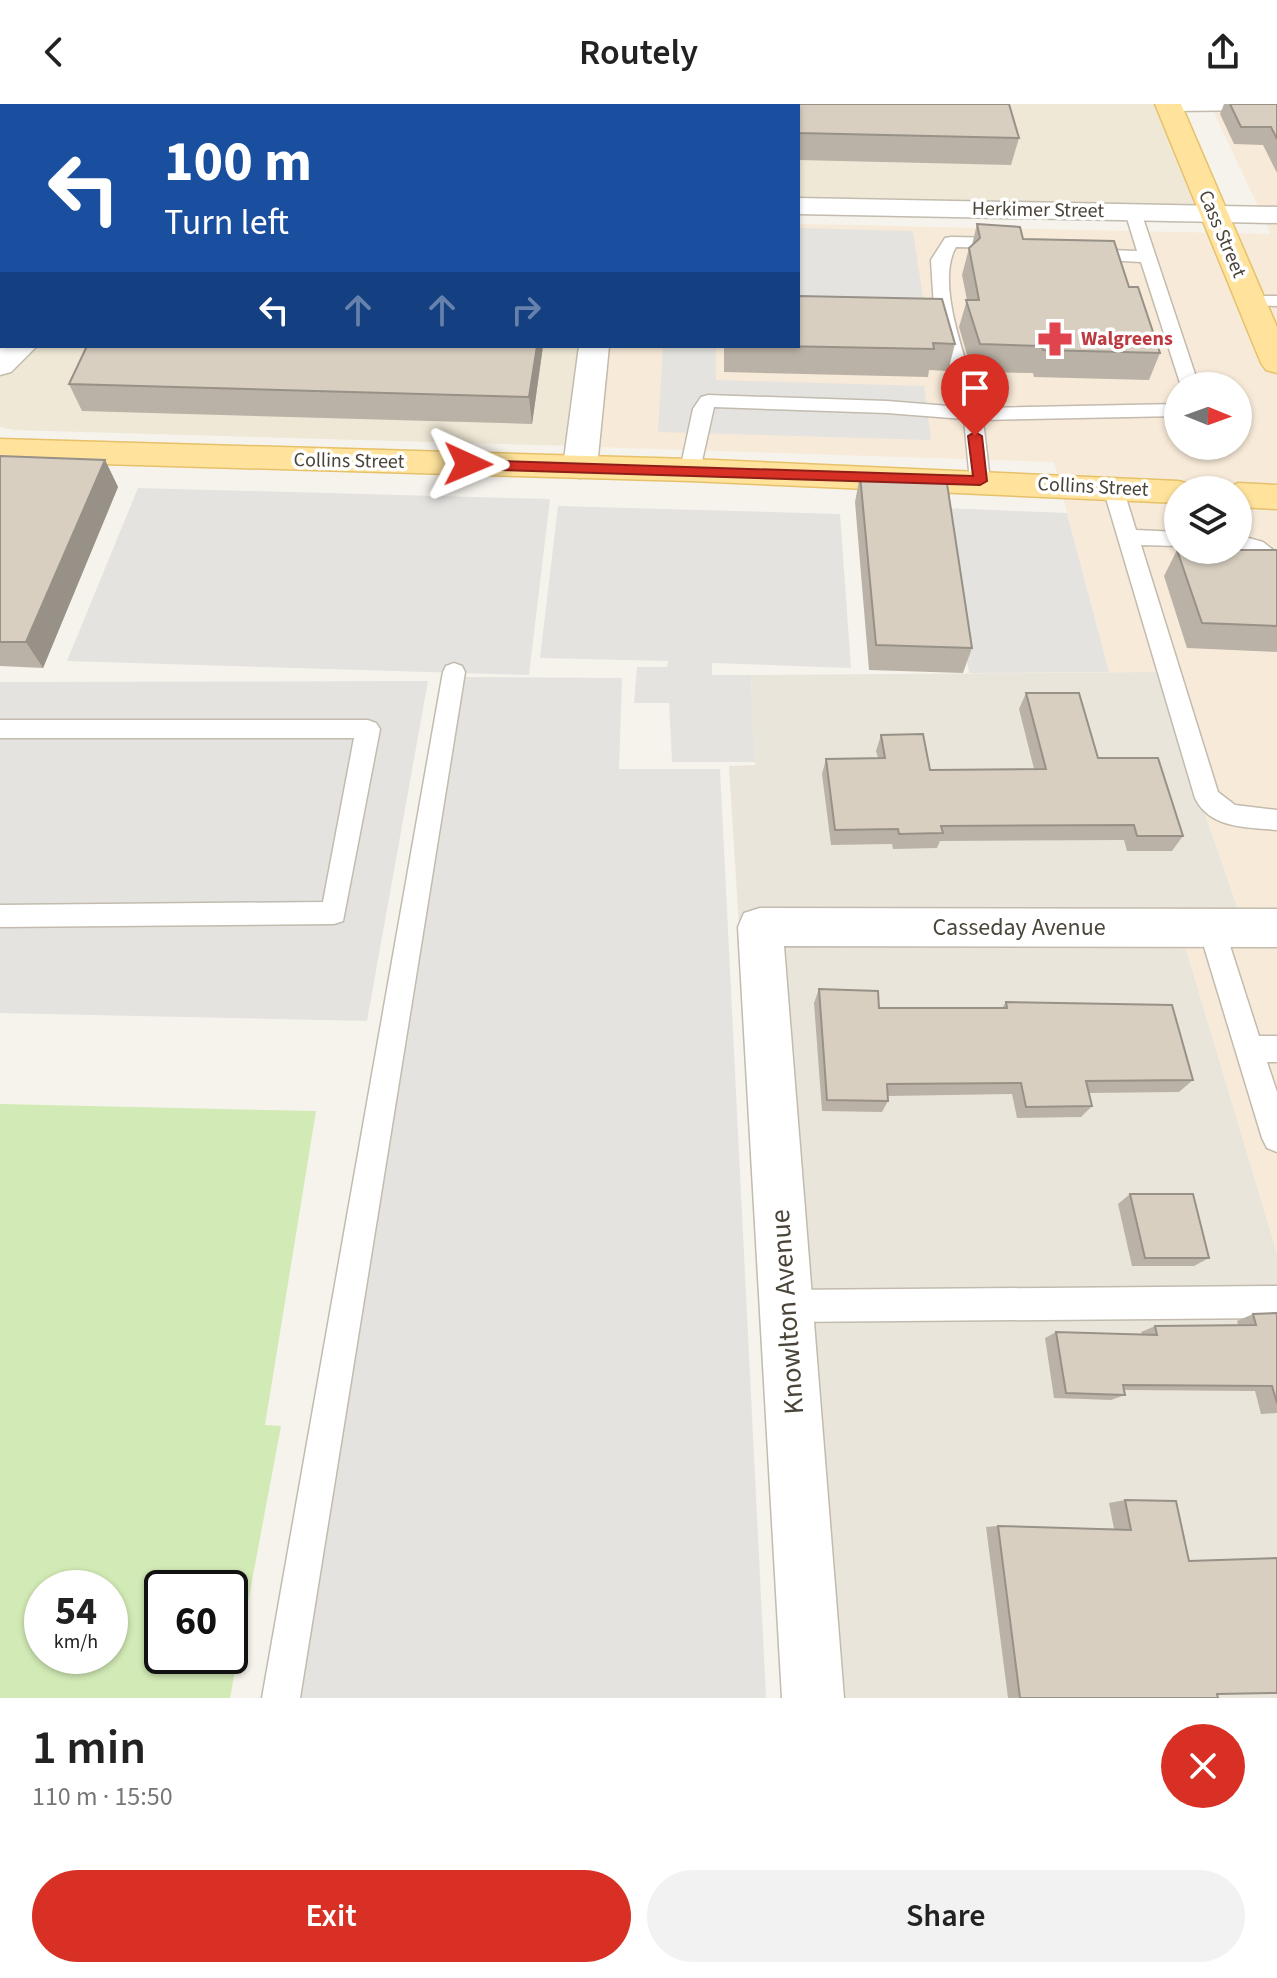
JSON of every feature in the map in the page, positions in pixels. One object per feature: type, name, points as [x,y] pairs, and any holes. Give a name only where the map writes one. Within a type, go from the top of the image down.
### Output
[{"type":"main road","name":"Cass Street","points":[[1168,106],[1213,213],[1264,301],[1274,351]]},
{"type":"main road","name":"Collins Street","points":[[0,450],[690,470],[1164,491]]},
{"type":"main road","points":[[1252,496],[1277,497]]},
{"type":"street","name":"Herkimer Street","points":[[800,206],[1277,215]]},
{"type":"street","points":[[0,365],[20,348]]},
{"type":"street","points":[[580,467],[594,348]]},
{"type":"street","name":"Casseday Avenue","points":[[760,927],[1277,928]]},
{"type":"street","name":"Knowlton Avenue","points":[[760,927],[813,1698]]},
{"type":"lane","points":[[1168,106],[1277,106]]},
{"type":"lane","points":[[949,209],[951,242],[940,260],[943,308],[973,414],[980,481]]},
{"type":"lane","points":[[1133,212],[1185,372]]},
{"type":"lane","points":[[951,242],[1031,246]]},
{"type":"lane","points":[[1069,253],[1148,257]]},
{"type":"lane","points":[[690,470],[703,409],[708,401],[887,407],[973,414],[1164,411]]},
{"type":"lane","points":[[1113,488],[1207,798],[1229,815],[1277,820]]},
{"type":"lane","points":[[1128,537],[1164,538]]},
{"type":"lane","points":[[1252,545],[1273,561],[1277,570]]},
{"type":"lane","points":[[281,1698],[454,672]]},
{"type":"lane","points":[[0,729],[368,729],[334,913],[0,916]]},
{"type":"lane","points":[[1211,927],[1263,1049],[1277,1138]]},
{"type":"lane","points":[[787,1306],[1277,1302]]},
{"type":"shaded area","points":[[800,104],[1159,104],[1205,210],[800,202]]},
{"type":"shaded area","points":[[1210,104],[1277,104],[1277,1253],[1178,921],[1243,922],[1156,672],[1109,672],[1054,462],[566,446],[577,348],[800,348],[800,224],[1271,234]]},
{"type":"shaded area","points":[[800,228],[913,231],[927,325],[800,321]]},
{"type":"shaded area","points":[[0,348],[584,348],[572,446],[14,430],[0,427]]},
{"type":"shaded area","points":[[663,348],[716,348],[716,380],[924,386],[931,440],[658,432]]},
{"type":"shaded area","points":[[138,488],[550,499],[529,675],[67,661]]},
{"type":"shaded area","points":[[558,506],[840,514],[851,668],[712,663],[712,675],[751,675],[755,762],[672,762],[669,703],[634,703],[637,667],[667,667],[668,661],[540,658]]},
{"type":"shaded area","points":[[943,508],[1067,513],[1109,672],[969,673]]},
{"type":"shaded area","points":[[1156,672],[1243,923],[1178,922],[1277,1253],[1277,1698],[787,1698],[729,766],[755,765],[751,675]]},
{"type":"shaded area","points":[[464,677],[622,678],[619,769],[720,769],[766,1698],[294,1698]]},
{"type":"shaded area","points":[[428,681],[367,1021],[0,1013],[0,682]]},
{"type":"green space","points":[[0,1104],[316,1111],[265,1425],[281,1426],[248,1602],[248,1570],[144,1570],[144,1674],[234,1674],[230,1698],[0,1698]]},
{"type":"building","points":[[800,104],[1009,104],[1019,138],[800,133]]},
{"type":"building","points":[[1230,104],[1277,104],[1277,139],[1271,127],[1241,127]]},
{"type":"building","name":"Walgreens","points":[[977,224],[1020,227],[1023,239],[1114,241],[1129,287],[1138,287],[1160,353],[1043,350],[1042,346],[980,344],[966,300],[979,300],[969,248],[980,238]]},
{"type":"building","points":[[800,296],[942,299],[955,344],[933,343],[934,349],[800,346]]},
{"type":"building","points":[[86,348],[537,348],[529,397],[69,384]]},
{"type":"building","points":[[0,456],[105,460],[26,642],[0,642]]},
{"type":"building","points":[[860,475],[946,477],[972,648],[876,645]]},
{"type":"building","points":[[1252,550],[1277,550],[1277,626],[1202,623],[1182,564],[1252,564]]},
{"type":"building","points":[[1026,693],[1079,693],[1098,758],[1158,758],[1183,836],[1137,836],[1134,825],[941,826],[943,833],[899,834],[898,829],[835,830],[826,759],[885,758],[881,735],[923,734],[930,770],[1046,769]]},
{"type":"building","points":[[819,989],[878,991],[879,1008],[1007,1008],[1006,1002],[1172,1005],[1193,1080],[1086,1081],[1092,1106],[1026,1107],[1021,1083],[887,1084],[888,1101],[827,1100]]},
{"type":"building","points":[[1130,1194],[1193,1194],[1209,1258],[1145,1258]]},
{"type":"building","points":[[1277,1313],[1277,1403],[1272,1386],[1123,1385],[1125,1395],[1066,1393],[1056,1332],[1157,1335],[1155,1326],[1256,1325],[1253,1314]]},
{"type":"building","points":[[1125,1500],[1176,1501],[1189,1561],[1277,1558],[1277,1693],[1217,1694],[1218,1698],[1020,1698],[998,1526],[1131,1530]]},
{"type":"place","name":"Walgreens","points":[[1055,339]]},
{"type":"route","points":[[468,464],[980,481],[975,436]]}]
